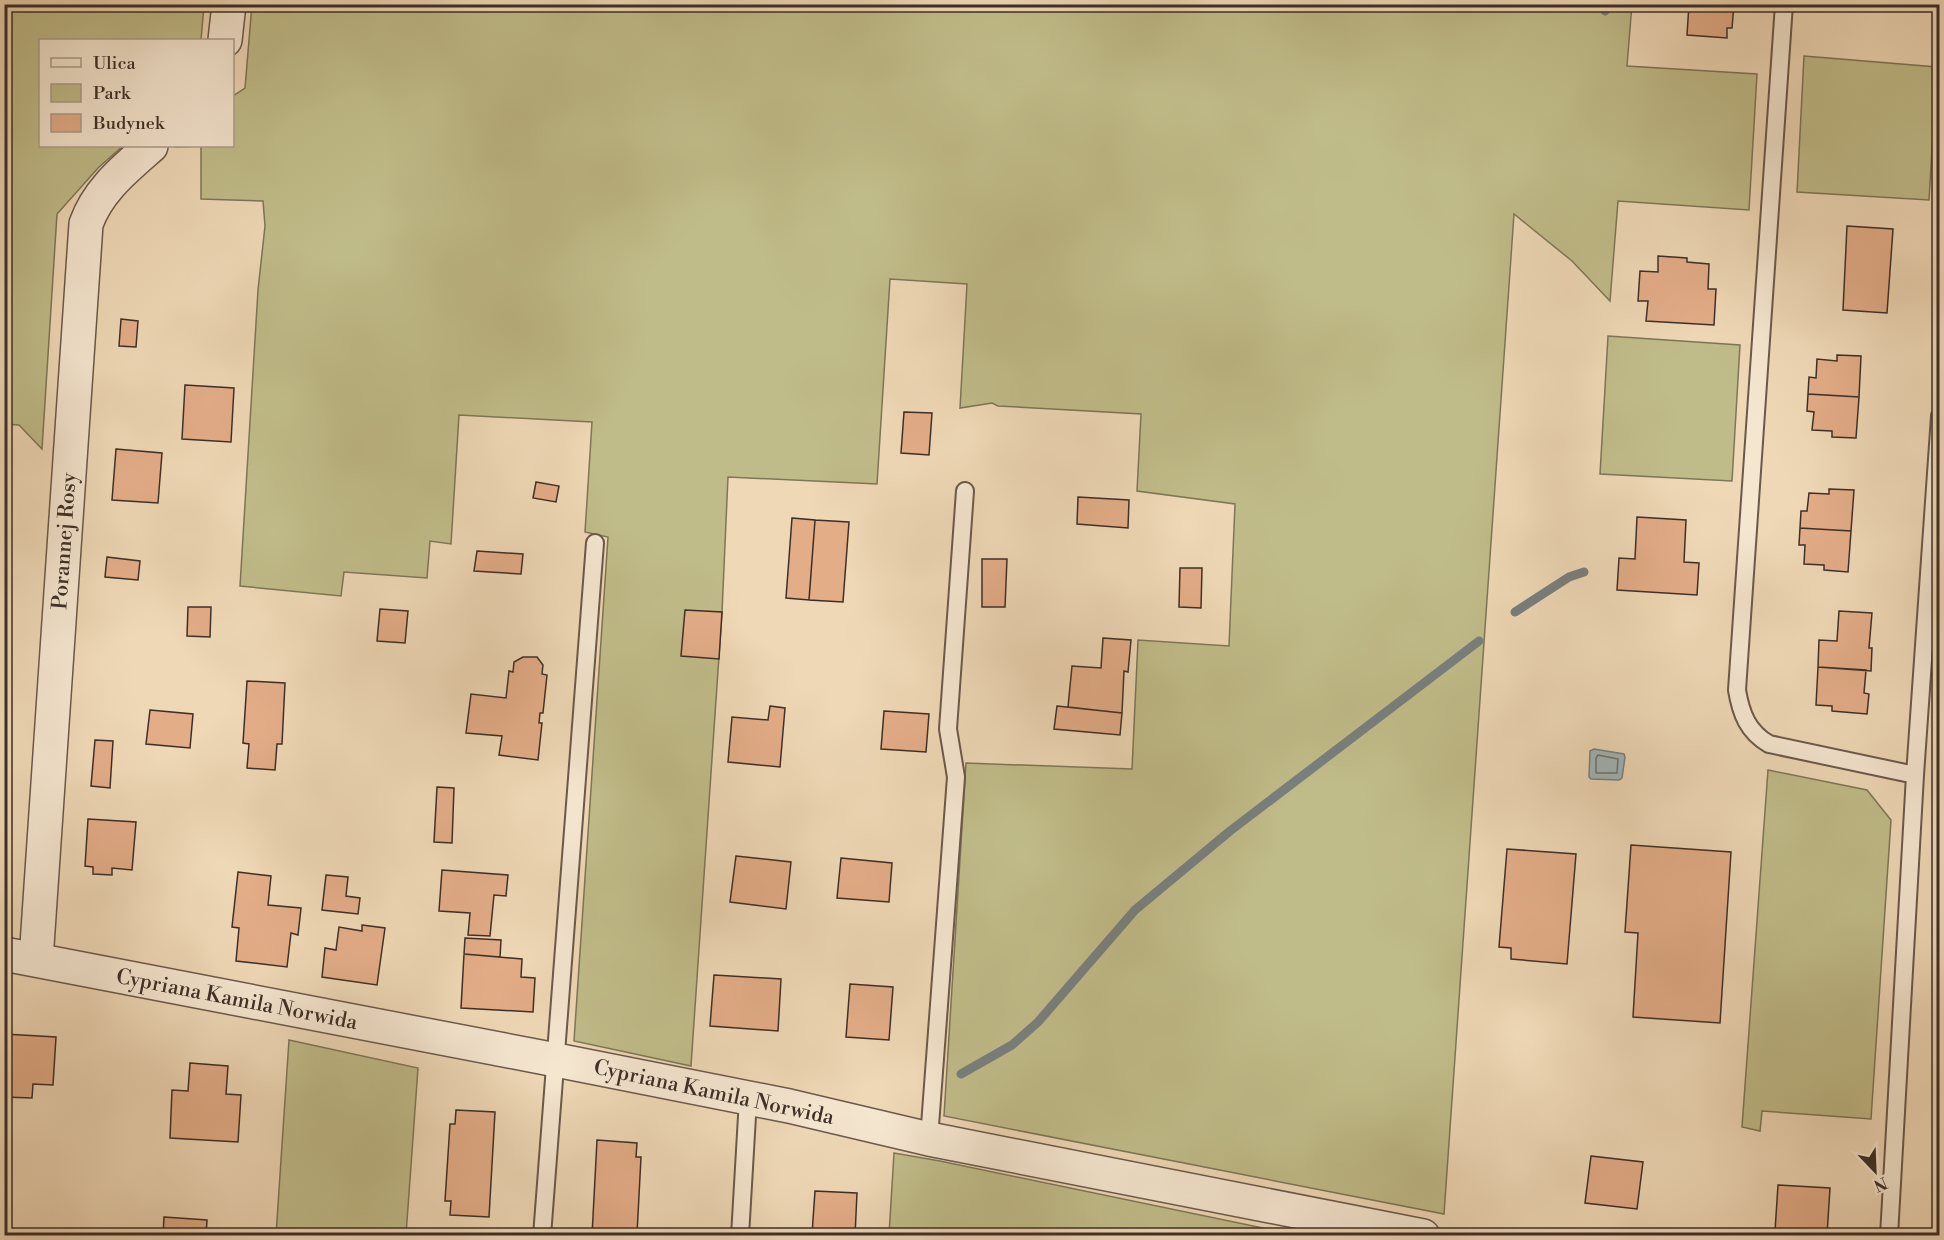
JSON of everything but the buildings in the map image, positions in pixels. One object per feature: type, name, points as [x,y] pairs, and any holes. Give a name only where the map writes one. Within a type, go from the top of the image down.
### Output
[{"type":"street","points":[[225,39],[229,4]]},
{"type":"street","name":"Porannej Rosy","points":[[20,957],[86,224],[92,207],[104,189],[150,147]]},
{"type":"street","name":"Cypriana Kamila Norwida","points":[[20,957],[556,1060],[929,1139],[1423,1236]]},
{"type":"lane","points":[[1784,4],[1737,690],[1747,725],[1758,738],[1769,744],[1915,775]]},
{"type":"lane","points":[[1889,1236],[1915,775],[1940,416]]},
{"type":"lane","points":[[929,1139],[956,777],[948,729],[965,491]]},
{"type":"lane","points":[[542,1236],[595,543]]},
{"type":"lane","points":[[740,1236],[748,1099]]},
{"type":"green space","points":[[252,4],[1632,4],[1627,66],[1757,74],[1749,210],[1618,201],[1610,301],[1572,261],[1514,214],[1444,1214],[944,1116],[966,763],[1132,769],[1138,640],[1229,646],[1235,504],[1137,491],[1141,414],[998,406],[992,403],[960,408],[967,284],[890,279],[877,484],[728,477],[722,612],[691,1066],[574,1041],[608,537],[585,532],[592,422],[459,415],[451,544],[430,541],[427,578],[344,572],[341,596],[240,586],[258,290],[265,226],[263,201],[201,199],[201,147],[234,147],[234,95],[245,88]]},
{"type":"green space","points":[[4,5],[204,5],[201,39],[39,39],[39,147],[122,147],[98,168],[57,214],[42,449],[19,425],[5,424]]},
{"type":"green space","points":[[1804,56],[1937,67],[1929,200],[1797,192]]},
{"type":"green space","points":[[1608,336],[1740,345],[1732,481],[1600,474]]},
{"type":"green space","points":[[1768,770],[1867,790],[1891,820],[1871,1119],[1762,1111],[1760,1131],[1742,1127]]},
{"type":"green space","points":[[289,1040],[418,1068],[406,1235],[276,1235]]},
{"type":"green space","points":[[894,1153],[1268,1229],[1267,1235],[889,1235]]},
{"type":"water","points":[[1594,749],[1624,754],[1622,778],[1619,780],[1589,777],[1590,751]]},
{"type":"waterway","points":[[1600,4],[1605,11]]},
{"type":"waterway","points":[[1515,612],[1569,577],[1584,572]]},
{"type":"waterway","points":[[961,1074],[1012,1045],[1038,1022],[1135,910],[1230,831],[1479,641]]}]
